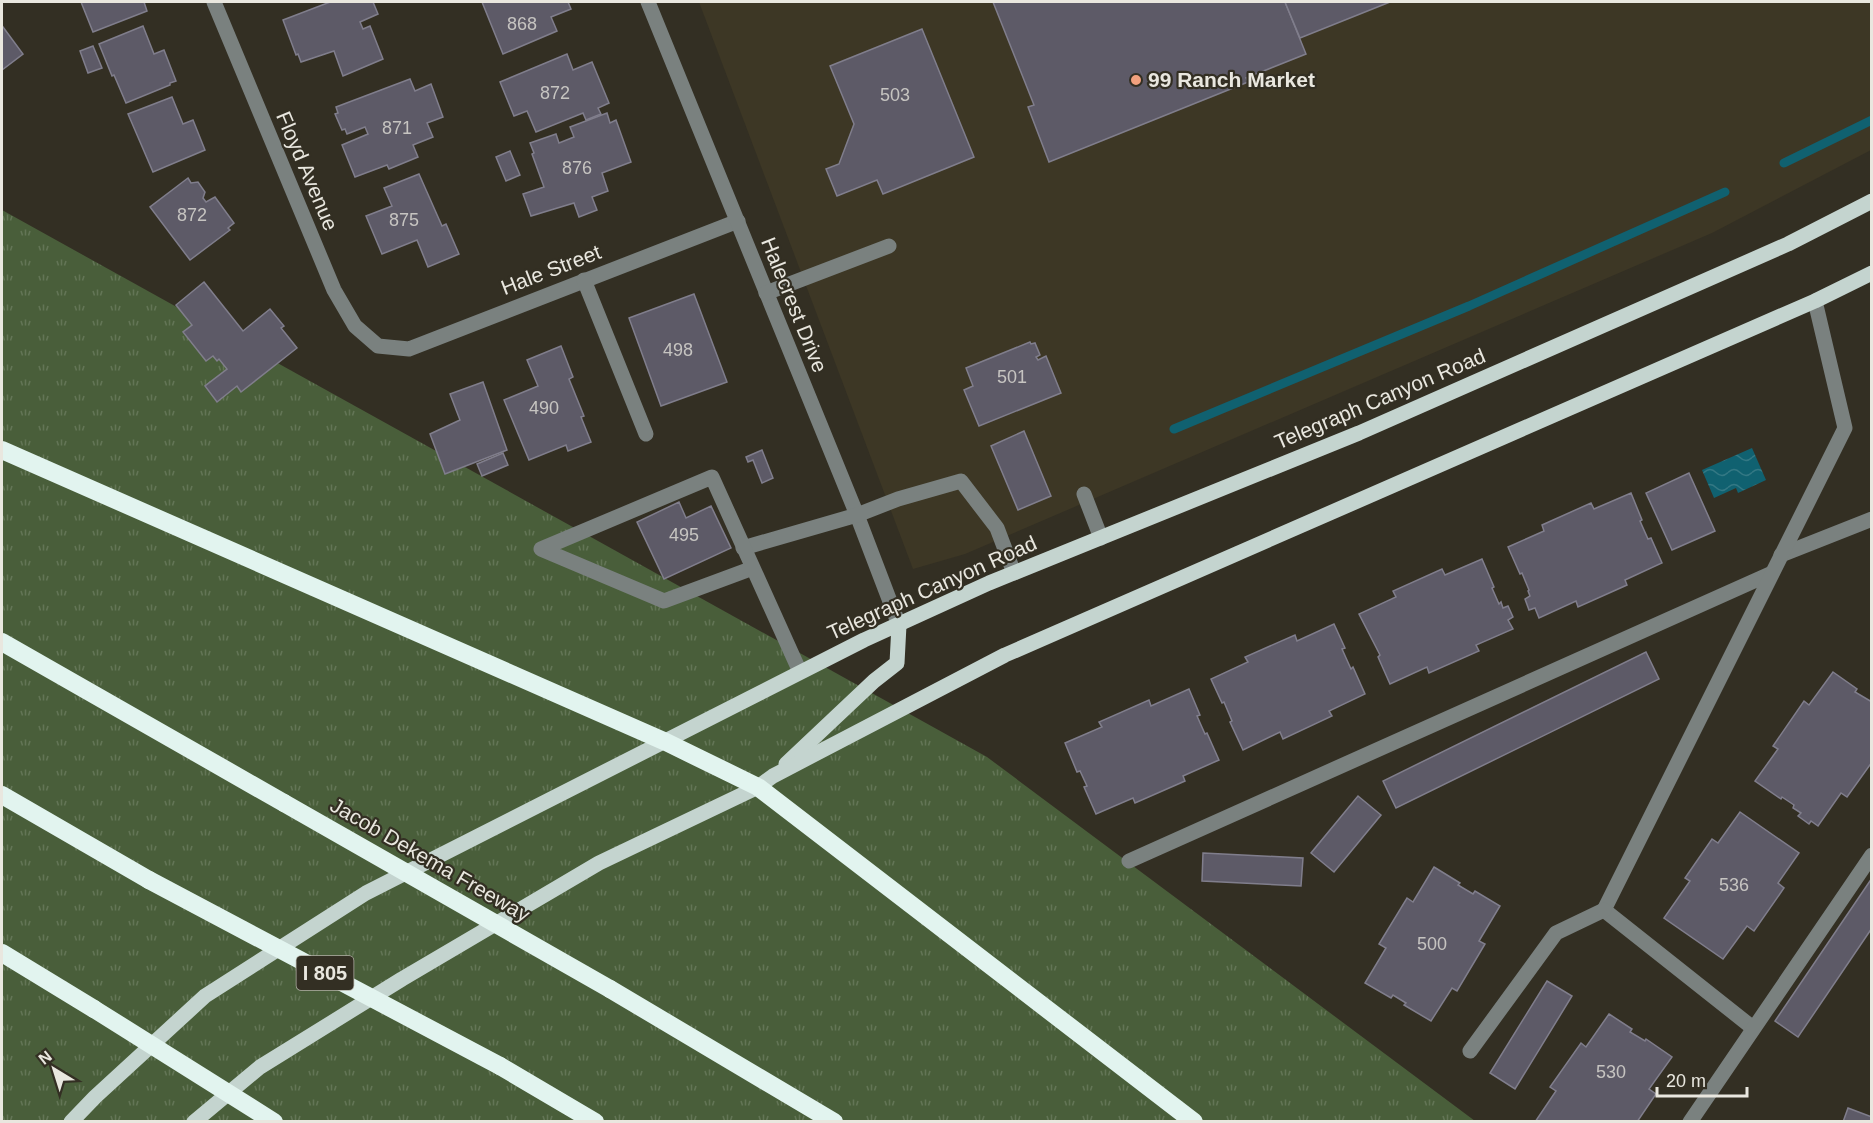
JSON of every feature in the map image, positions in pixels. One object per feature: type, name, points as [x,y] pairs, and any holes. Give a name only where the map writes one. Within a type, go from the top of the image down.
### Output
[{"type":"highway","points":[[2,450],[666,742],[758,787],[1194,1122]]},
{"type":"highway","name":"Jacob Dekema Freeway","points":[[2,642],[610,989],[834,1122]]},
{"type":"highway","name":"I 805","points":[[2,795],[149,880],[500,1066],[595,1122]]},
{"type":"highway","points":[[2,953],[274,1122]]},
{"type":"main road","name":"Telegraph Canyon Road","points":[[71,1122],[204,996],[366,893],[864,640],[1014,573],[1359,433],[1788,244],[1872,201]]},
{"type":"main road","points":[[773,776],[1005,655],[1815,301],[1872,273]]},
{"type":"main road","points":[[194,1122],[260,1067],[599,862],[758,787],[773,776],[874,681],[897,663],[899,625]]},
{"type":"street","name":"Floyd Avenue","points":[[213,2],[334,290],[355,326],[378,346]]},
{"type":"street","name":"Halecrest Drive","points":[[648,2],[857,514],[899,625]]},
{"type":"street","name":"Hale Street","points":[[378,346],[409,349],[738,221]]},
{"type":"street","points":[[766,293],[889,246]]},
{"type":"street","points":[[584,280],[646,434]]},
{"type":"street","points":[[1470,1051],[1556,933],[1604,910],[1845,428],[1815,301]]},
{"type":"street","points":[[753,568],[664,601],[541,549],[712,477],[800,672]]},
{"type":"street","points":[[744,548],[961,481],[997,528],[1014,573]]},
{"type":"street","points":[[1084,494],[1101,538]]},
{"type":"street","points":[[1781,555],[1872,519]]},
{"type":"street","points":[[1129,861],[1772,573]]},
{"type":"street","points":[[1690,1122],[1872,855]]},
{"type":"street","points":[[1604,910],[1754,1028]]},
{"type":"shaded area","points":[[699,2],[1871,2],[1871,150],[1712,233],[965,554],[913,569]]},
{"type":"green space","points":[[2,210],[987,757],[1475,1121],[2,1121]]},
{"type":"water","points":[[1752,448],[1766,480],[1738,493],[1736,488],[1714,498],[1702,470]]},
{"type":"building","points":[[81,2],[144,2],[147,11],[93,32]]},
{"type":"building","points":[[330,2],[373,2],[378,14],[360,22],[363,29],[370,26],[383,59],[343,76],[334,51],[301,62],[298,54],[296,55],[283,20]]},
{"type":"building","points":[[482,2],[568,2],[571,9],[551,17],[557,31],[503,54]]},
{"type":"building","name":"99 Ranch Market","points":[[993,2],[1285,2],[1306,54],[1246,78],[1248,82],[1049,162],[1028,107],[1034,105]]},
{"type":"building","points":[[1285,2],[1390,2],[1300,38]]},
{"type":"building","points":[[143,26],[154,54],[164,50],[176,81],[126,103],[99,44]]},
{"type":"building","points":[[2,28],[23,54],[2,70]]},
{"type":"building","points":[[922,29],[974,157],[883,194],[877,180],[837,196],[826,169],[839,164],[854,124],[830,66]]},
{"type":"building","points":[[93,46],[102,68],[88,73],[80,51]]},
{"type":"building","points":[[567,54],[573,70],[592,62],[609,103],[598,108],[601,114],[586,120],[583,113],[536,132],[527,111],[514,116],[500,82]]},
{"type":"building","points":[[410,79],[415,91],[431,84],[443,117],[427,123],[433,137],[413,145],[418,157],[389,169],[387,165],[355,177],[342,145],[368,134],[365,127],[347,134],[345,129],[342,130],[335,114],[338,113],[336,107]]},
{"type":"building","points":[[172,97],[183,124],[193,120],[205,150],[153,172],[128,114]]},
{"type":"building","points":[[607,113],[610,123],[616,120],[631,162],[602,173],[608,191],[592,197],[597,210],[579,217],[574,203],[531,216],[523,194],[544,187],[530,143],[556,134],[559,143],[574,137],[570,127]]},
{"type":"building","points":[[510,151],[520,175],[506,181],[496,157]]},
{"type":"building","points":[[419,174],[442,226],[446,224],[459,254],[428,267],[417,240],[382,254],[366,216],[392,206],[384,188]]},
{"type":"building","points":[[188,178],[191,183],[198,182],[205,192],[203,198],[206,202],[215,197],[234,223],[228,228],[230,230],[190,260],[150,207]]},
{"type":"building","points":[[204,282],[243,331],[270,309],[284,326],[281,328],[297,348],[241,392],[237,386],[217,402],[205,386],[227,369],[219,359],[217,361],[213,356],[206,361],[183,332],[192,325],[176,305]]},
{"type":"building","points":[[694,294],[727,382],[661,406],[629,318]]},
{"type":"building","points":[[1030,342],[1035,343],[1040,355],[1036,357],[1038,360],[1046,356],[1061,393],[979,426],[964,390],[973,386],[966,368]]},
{"type":"building","points":[[561,346],[573,377],[569,379],[584,416],[581,417],[591,442],[568,451],[566,445],[529,460],[504,400],[538,386],[527,360]]},
{"type":"building","points":[[483,382],[507,450],[445,474],[430,434],[460,420],[450,394]]},
{"type":"building","points":[[1024,431],[1051,496],[1018,510],[991,446]]},
{"type":"building","points":[[762,450],[773,478],[762,483],[753,460],[748,462],[746,457]]},
{"type":"building","points":[[503,453],[508,465],[482,476],[477,464]]},
{"type":"building","points":[[1689,473],[1715,531],[1672,550],[1646,493]]},
{"type":"building","points":[[1631,493],[1642,520],[1640,521],[1648,539],[1651,538],[1662,563],[1625,580],[1627,585],[1578,607],[1576,601],[1539,618],[1535,608],[1529,610],[1525,599],[1530,596],[1529,590],[1508,547],[1544,531],[1542,525],[1591,503],[1594,509]]},
{"type":"building","points":[[679,502],[686,518],[711,506],[731,548],[664,579],[637,522]]},
{"type":"building","points":[[1482,559],[1499,604],[1501,602],[1503,608],[1508,606],[1513,617],[1508,620],[1513,629],[1476,645],[1479,651],[1429,673],[1427,667],[1390,684],[1378,657],[1380,655],[1359,614],[1396,597],[1393,591],[1442,569],[1445,575]]},
{"type":"building","points":[[1334,624],[1345,648],[1342,649],[1365,694],[1329,711],[1332,716],[1283,739],[1280,732],[1243,750],[1224,702],[1222,703],[1211,679],[1248,662],[1245,657],[1295,635],[1297,641]]},
{"type":"building","points":[[1646,652],[1659,679],[1396,808],[1383,781]]},
{"type":"building","points":[[1833,672],[1857,689],[1855,692],[1872,702],[1872,762],[1847,797],[1841,793],[1818,826],[1811,821],[1809,824],[1798,816],[1801,813],[1793,808],[1794,805],[1755,781],[1778,749],[1773,746],[1804,701],[1809,705]]},
{"type":"building","points":[[1189,689],[1200,715],[1197,716],[1219,760],[1183,776],[1185,781],[1135,803],[1133,798],[1096,814],[1084,787],[1087,786],[1080,771],[1077,772],[1065,743],[1102,727],[1099,722],[1149,700],[1151,706]]},
{"type":"building","points":[[1358,796],[1381,815],[1334,872],[1311,853]]},
{"type":"building","points":[[1740,812],[1799,853],[1778,883],[1784,888],[1754,931],[1747,926],[1723,959],[1664,918],[1690,881],[1685,878],[1712,839],[1718,843]]},
{"type":"building","points":[[1203,853],[1303,858],[1301,886],[1202,881]]},
{"type":"building","points":[[1434,867],[1473,894],[1475,891],[1500,906],[1479,941],[1485,944],[1457,991],[1452,988],[1431,1021],[1404,1005],[1406,1003],[1393,995],[1391,998],[1365,983],[1386,948],[1379,944],[1407,898],[1413,902]]},
{"type":"building","points":[[1872,878],[1872,928],[1798,1037],[1775,1021]]},
{"type":"building","points":[[1547,981],[1572,996],[1515,1089],[1490,1073]]},
{"type":"building","points":[[1609,1014],[1632,1029],[1630,1032],[1645,1041],[1646,1039],[1672,1057],[1649,1089],[1656,1094],[1637,1122],[1535,1122],[1556,1091],[1550,1087],[1581,1043],[1586,1047]]},
{"type":"building","points":[[1848,1108],[1872,1117],[1872,1122],[1843,1122]]},
{"type":"waterway","points":[[1784,163],[1872,120]]},
{"type":"waterway","points":[[1174,429],[1469,306],[1725,192]]},
{"type":"place","name":"99 Ranch Market","points":[[1136,80]]}]
